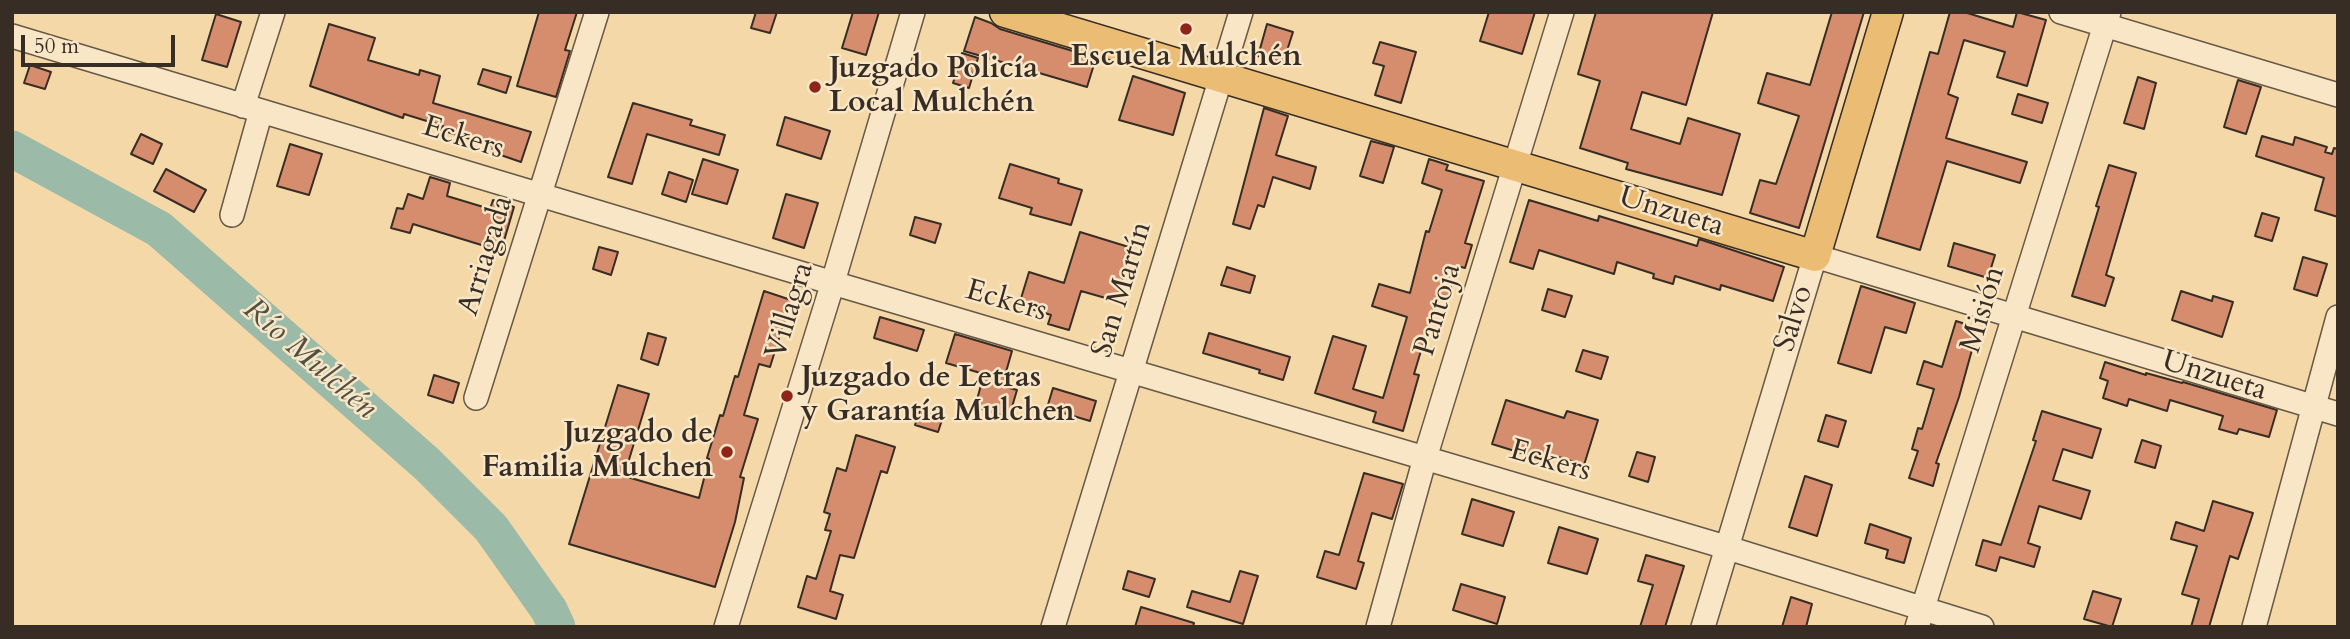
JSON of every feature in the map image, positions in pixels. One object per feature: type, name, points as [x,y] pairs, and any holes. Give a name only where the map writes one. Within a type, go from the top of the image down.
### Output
[{"type":"main road","name":"Unzueta","points":[[1004,12],[1815,256]]},
{"type":"main road","name":"Salvo","points":[[1815,256],[1888,12]]},
{"type":"street","points":[[232,215],[273,12]]},
{"type":"street","name":"Arriagada","points":[[476,398],[597,12]]},
{"type":"street","name":"Villagra","points":[[726,627],[833,283],[913,12]]},
{"type":"street","name":"San Martín","points":[[1053,627],[1241,12]]},
{"type":"street","name":"Pantoja","points":[[1378,627],[1425,458],[1562,12]]},
{"type":"street","points":[[2062,12],[2107,19],[2338,95]]},
{"type":"street","name":"Misión","points":[[1920,617],[2107,19]]},
{"type":"street","name":"Eckers","points":[[12,36],[1727,548],[1920,617],[1982,627]]},
{"type":"street","name":"Unzueta","points":[[1815,256],[2338,414]]},
{"type":"street","name":"Salvo","points":[[1703,627],[1815,256]]},
{"type":"street","points":[[2254,627],[2338,317]]},
{"type":"building","points":[[539,12],[577,12],[565,50],[570,51],[556,97],[517,86]]},
{"type":"building","points":[[756,12],[777,12],[770,33],[751,28]]},
{"type":"building","points":[[853,12],[879,12],[866,55],[842,48]]},
{"type":"building","points":[[1489,12],[1535,12],[1522,54],[1480,41]]},
{"type":"building","points":[[1596,12],[1713,12],[1686,105],[1642,92],[1631,129],[1680,144],[1688,118],[1740,134],[1722,195],[1626,169],[1628,163],[1580,148],[1600,81],[1578,74]]},
{"type":"building","points":[[1832,12],[1864,12],[1799,228],[1750,213],[1760,180],[1776,184],[1799,116],[1758,103],[1767,73],[1810,85]]},
{"type":"building","points":[[1950,12],[1964,12],[2013,27],[2017,12],[2046,20],[2027,86],[1997,77],[2005,52],[1964,40],[1948,94],[1958,98],[1946,138],[2027,162],[2020,183],[1947,161],[1920,250],[1877,237],[1930,52],[1938,54]]},
{"type":"building","points":[[216,14],[241,22],[227,67],[202,60]]},
{"type":"building","points":[[975,17],[1000,29],[1096,58],[1087,87],[964,51]]},
{"type":"building","points":[[329,24],[375,38],[368,60],[419,75],[420,70],[440,76],[433,103],[531,132],[521,162],[492,152],[493,146],[441,130],[443,126],[404,114],[403,118],[310,86]]},
{"type":"building","points":[[1267,24],[1293,32],[1283,63],[1258,56]]},
{"type":"building","points":[[1380,42],[1416,52],[1401,103],[1375,95],[1384,66],[1373,63]]},
{"type":"building","points":[[962,53],[978,58],[969,88],[953,83]]},
{"type":"building","points":[[30,65],[51,72],[45,89],[24,83]]},
{"type":"building","points":[[483,69],[511,77],[506,93],[478,84]]},
{"type":"building","points":[[1133,76],[1185,93],[1173,135],[1119,120]]},
{"type":"building","points":[[2138,77],[2156,83],[2144,129],[2124,123]]},
{"type":"building","points":[[2238,80],[2261,87],[2246,134],[2224,127]]},
{"type":"building","points":[[2018,94],[2048,103],[2042,123],[2012,114]]},
{"type":"building","points":[[633,103],[692,120],[690,125],[725,135],[719,155],[647,134],[632,184],[608,177]]},
{"type":"building","points":[[1264,108],[1288,116],[1276,155],[1316,167],[1310,189],[1273,177],[1264,207],[1258,205],[1250,229],[1233,224]]},
{"type":"building","points":[[785,117],[830,131],[821,159],[777,145]]},
{"type":"building","points":[[141,134],[162,144],[153,164],[131,154]]},
{"type":"building","points":[[2262,136],[2293,145],[2295,137],[2327,147],[2325,152],[2332,154],[2334,148],[2338,149],[2338,217],[2315,210],[2324,178],[2256,156]]},
{"type":"building","points":[[1371,141],[1394,147],[1383,183],[1360,176]]},
{"type":"building","points":[[290,144],[322,154],[309,195],[277,186]]},
{"type":"building","points":[[703,159],[738,170],[727,204],[692,194]]},
{"type":"building","points":[[1429,159],[1448,165],[1446,170],[1484,181],[1465,243],[1472,245],[1465,268],[1457,266],[1448,297],[1438,294],[1414,374],[1419,375],[1403,431],[1373,422],[1376,412],[1315,393],[1333,336],[1366,346],[1353,389],[1383,398],[1407,317],[1372,306],[1379,284],[1410,293],[1426,231],[1429,232],[1442,190],[1422,183]]},
{"type":"building","points":[[1010,164],[1059,179],[1058,183],[1082,190],[1071,225],[1030,214],[1032,208],[999,198]]},
{"type":"building","points":[[2109,165],[2136,173],[2106,275],[2114,278],[2105,306],[2072,296]]},
{"type":"building","points":[[166,169],[206,190],[194,212],[154,191]]},
{"type":"building","points":[[669,172],[693,180],[686,202],[662,194]]},
{"type":"building","points":[[430,177],[450,183],[447,196],[490,209],[493,200],[514,207],[501,251],[413,224],[410,233],[391,228],[397,208],[403,209],[408,194],[423,199]]},
{"type":"building","points":[[786,194],[818,203],[804,248],[773,238]]},
{"type":"building","points":[[1529,200],[1598,221],[1599,216],[1697,246],[1699,239],[1784,267],[1773,301],[1721,285],[1720,290],[1675,276],[1673,284],[1653,278],[1654,274],[1617,262],[1614,274],[1539,250],[1533,269],[1510,262]]},
{"type":"building","points":[[2262,213],[2279,218],[2272,241],[2255,236]]},
{"type":"building","points":[[915,217],[941,224],[935,243],[910,235]]},
{"type":"building","points":[[1080,232],[1132,248],[1116,301],[1081,291],[1069,330],[1048,324],[1051,315],[1019,305],[1029,272],[1064,283]]},
{"type":"building","points":[[1954,243],[1995,255],[1988,278],[1948,266]]},
{"type":"building","points":[[599,247],[618,252],[611,275],[593,269]]},
{"type":"building","points":[[2303,257],[2327,264],[2317,296],[2294,289]]},
{"type":"building","points":[[1227,267],[1255,276],[1250,293],[1221,285]]},
{"type":"building","points":[[1861,286],[1915,303],[1906,333],[1885,327],[1871,373],[1838,363]]},
{"type":"building","points":[[1548,289],[1572,296],[1565,317],[1542,310]]},
{"type":"building","points":[[764,291],[791,300],[770,367],[759,364],[744,415],[758,419],[740,477],[744,478],[735,522],[715,587],[569,544],[618,385],[649,394],[624,476],[699,498],[720,415],[723,416],[735,376],[738,377]]},
{"type":"building","points":[[2181,291],[2212,301],[2213,296],[2233,302],[2222,337],[2172,320]]},
{"type":"building","points":[[880,317],[924,330],[917,351],[874,338]]},
{"type":"building","points":[[1956,321],[1978,328],[1959,397],[1936,463],[1939,464],[1933,486],[1909,478],[1918,451],[1912,449],[1918,428],[1922,429],[1934,389],[1917,384],[1924,361],[1942,367]]},
{"type":"building","points":[[648,333],[666,338],[658,365],[641,359]]},
{"type":"building","points":[[1209,333],[1290,357],[1283,380],[1259,373],[1260,370],[1203,353]]},
{"type":"building","points":[[955,334],[1012,351],[1002,386],[1017,390],[1009,417],[975,407],[984,374],[946,363]]},
{"type":"building","points":[[1583,350],[1608,357],[1601,379],[1576,371]]},
{"type":"building","points":[[2105,362],[2277,410],[2269,437],[2239,429],[2237,434],[2219,429],[2223,416],[2170,400],[2167,411],[2129,399],[2127,406],[2103,398],[2108,381],[2100,378]]},
{"type":"building","points":[[434,375],[459,383],[453,403],[428,395]]},
{"type":"building","points":[[1053,388],[1096,401],[1090,421],[1047,408]]},
{"type":"building","points":[[1506,400],[1564,418],[1567,411],[1598,420],[1584,465],[1546,453],[1544,460],[1492,444]]},
{"type":"building","points":[[921,407],[944,414],[938,432],[915,425]]},
{"type":"building","points":[[2042,411],[2101,429],[2092,458],[2063,449],[2053,480],[2090,491],[2081,519],[2039,506],[2028,543],[2040,547],[2034,567],[2000,557],[1996,571],[1976,565],[1983,540],[2001,545],[2036,441],[2033,440]]},
{"type":"building","points":[[1826,415],[1846,421],[1838,447],[1818,441]]},
{"type":"building","points":[[856,435],[895,447],[887,473],[881,471],[854,558],[840,555],[830,591],[843,595],[836,619],[798,607],[807,576],[816,579],[831,531],[825,530],[830,514],[824,512],[837,468],[846,471]]},
{"type":"building","points":[[2142,440],[2161,446],[2155,468],[2135,462]]},
{"type":"building","points":[[1637,452],[1655,457],[1648,482],[1629,476]]},
{"type":"building","points":[[1364,473],[1403,484],[1392,519],[1372,513],[1358,561],[1364,563],[1356,589],[1317,577],[1325,551],[1339,555]]},
{"type":"building","points":[[1805,476],[1832,485],[1817,536],[1789,527]]},
{"type":"building","points":[[1472,499],[1514,512],[1503,546],[1462,534]]},
{"type":"building","points":[[2213,501],[2253,513],[2238,559],[2230,556],[2209,627],[2191,627],[2199,599],[2182,594],[2197,546],[2171,539],[2176,522],[2204,531]]},
{"type":"building","points":[[1870,524],[1911,538],[1904,563],[1886,558],[1888,550],[1865,543]]},
{"type":"building","points":[[1559,527],[1598,539],[1587,574],[1548,563]]},
{"type":"building","points":[[1646,555],[1684,566],[1665,627],[1640,627],[1653,585],[1638,581]]},
{"type":"building","points":[[1128,571],[1155,579],[1149,597],[1123,589]]},
{"type":"building","points":[[1240,571],[1258,576],[1243,624],[1187,607],[1192,591],[1230,602]]},
{"type":"building","points":[[1461,584],[1505,597],[1497,624],[1453,610]]},
{"type":"building","points":[[2093,591],[2121,599],[2112,627],[2084,619]]},
{"type":"building","points":[[1791,597],[1812,604],[1806,627],[1782,627]]},
{"type":"building","points":[[1141,607],[1194,623],[1193,627],[1135,627]]},
{"type":"waterway","name":"Río Mulchén","points":[[12,149],[159,229],[427,464],[491,528],[549,610],[557,627]]},
{"type":"place","name":"Escuela Mulchén","points":[[1186,29]]},
{"type":"place","name":"Juzgado Policía Local Mulchén","points":[[815,87]]},
{"type":"place","name":"Juzgado de Letras y Garantía Mulchen","points":[[787,396]]},
{"type":"place","name":"Juzgado de Familia Mulchen","points":[[727,452]]}]
